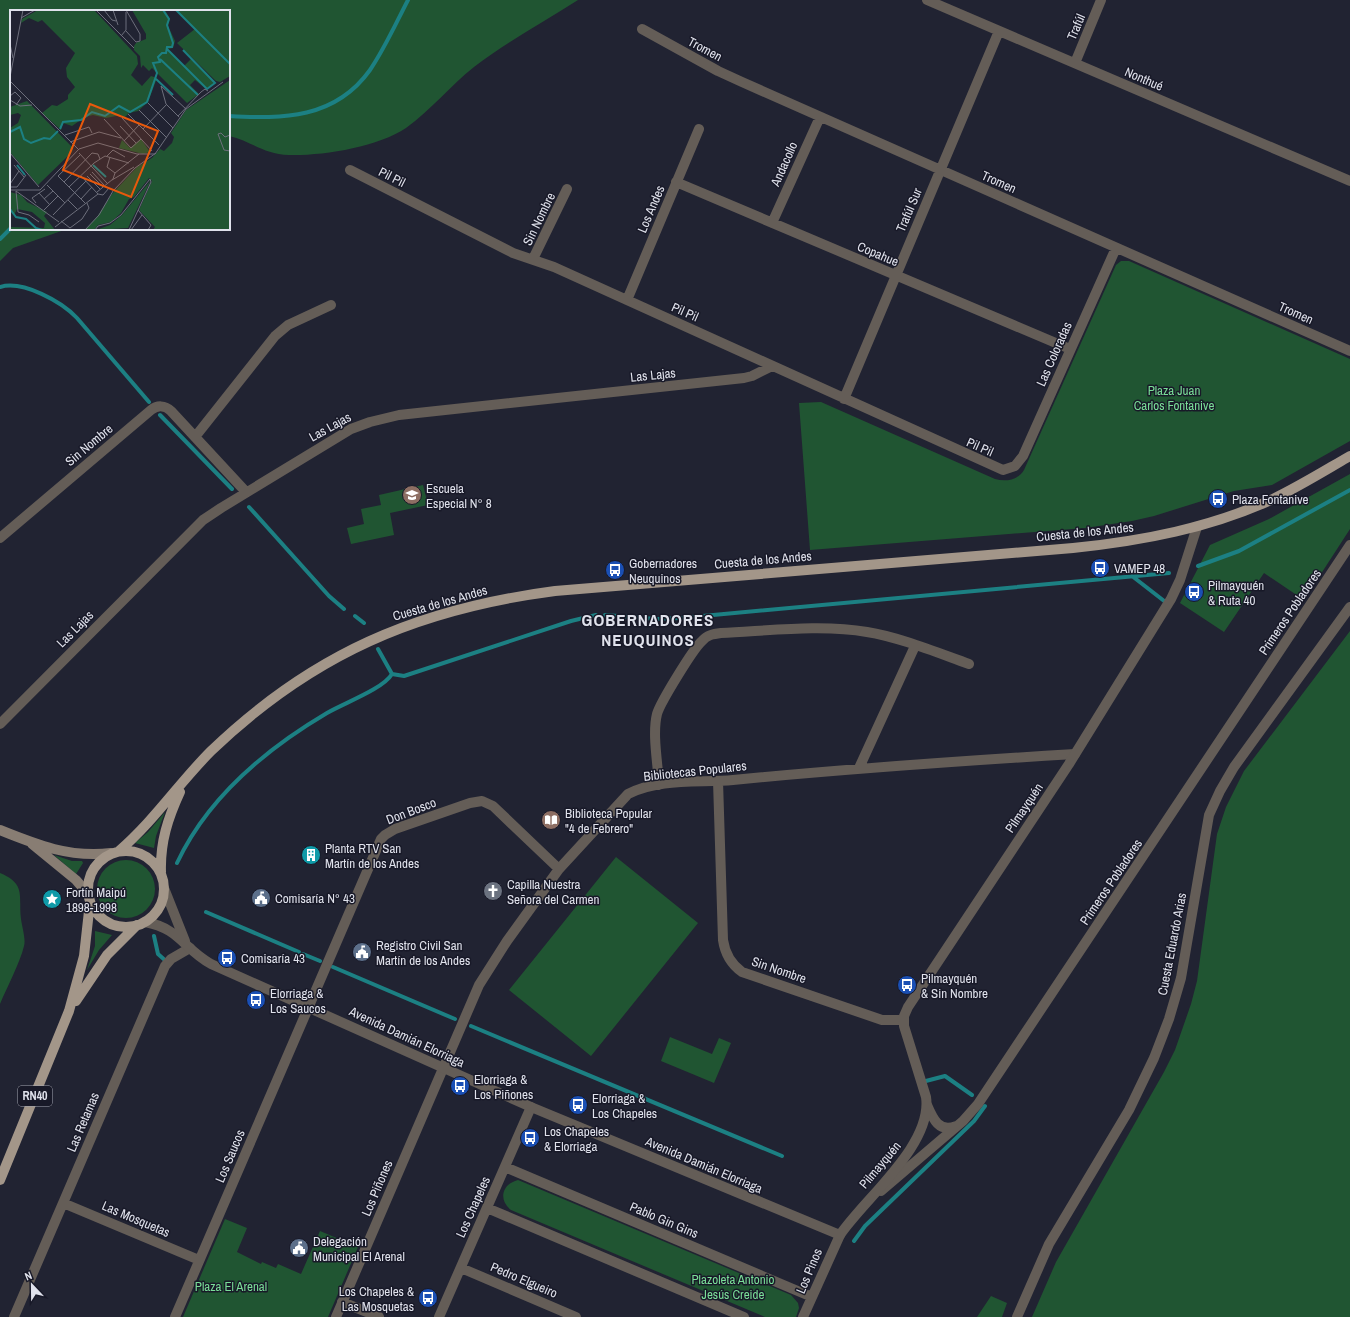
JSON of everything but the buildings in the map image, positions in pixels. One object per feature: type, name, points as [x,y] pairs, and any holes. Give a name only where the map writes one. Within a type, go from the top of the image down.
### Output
[{"type":"main road","name":"Cuesta de los Andes","points":[[1333,466],[1350,450]]},
{"type":"main road","name":"Cuesta de los Andes","points":[[115,852],[143,829],[207,755],[282,691],[321,665],[390,631],[432,616],[477,604],[539,593],[615,584],[1087,546],[1151,537],[1197,527],[1273,499],[1310,480],[1350,456]]},
{"type":"main road","name":"Cuesta de los Andes","points":[[161,872],[161,849],[164,831],[186,778]]},
{"type":"main road","points":[[0,830],[27,840],[82,855],[115,852]]},
{"type":"main road","points":[[27,840],[76,880],[89,898],[99,916],[113,925],[121,927],[141,924]]},
{"type":"main road","name":"RN40","points":[[0,1180],[69,1011],[84,956],[89,898],[88,885],[93,870],[98,863],[115,852],[132,851],[144,854],[151,859],[161,872],[164,888],[161,904],[152,917],[141,924],[107,955],[69,1011]]},
{"type":"street","name":"Nonthué","points":[[927,0],[1350,181]]},
{"type":"street","name":"Trafúl","points":[[1075,63],[1101,0]]},
{"type":"street","name":"Tromen","points":[[642,29],[718,71],[1350,351]]},
{"type":"street","name":"Trafúl Sur","points":[[844,399],[999,31]]},
{"type":"street","name":"Andacollo","points":[[772,223],[820,116]]},
{"type":"street","name":"Los Andes","points":[[627,300],[699,129]]},
{"type":"street","name":"Pil Pil","points":[[350,170],[512,252],[554,267],[999,469],[1012,468]]},
{"type":"street","name":"Copahue","points":[[676,182],[1070,349]]},
{"type":"street","name":"Sin Nombre","points":[[533,259],[568,189]]},
{"type":"street","name":"Las Coloradas","points":[[1012,468],[1018,464],[1023,456],[1116,248]]},
{"type":"street","points":[[195,437],[275,336],[288,325],[332,305]]},
{"type":"street","name":"Las Lajas","points":[[0,724],[196,527],[212,514],[246,492],[342,434],[360,425],[379,419],[404,415],[744,378],[752,376],[772,366]]},
{"type":"street","name":"Sin Nombre","points":[[0,538],[153,408],[161,406],[168,408],[246,492]]},
{"type":"street","name":"Pilmayquén","points":[[958,1126],[948,1128],[940,1127],[935,1121],[927,1105],[903,1020],[908,1007],[1075,754],[1175,593],[1197,527]]},
{"type":"street","name":"Primeros Pobladores","points":[[863,1206],[958,1126],[978,1104],[1350,545]]},
{"type":"street","name":"Cuesta Eduardo Arias","points":[[1017,1317],[1049,1244],[1129,1110],[1156,1052],[1169,1019],[1181,978],[1190,935],[1205,832],[1209,815],[1220,790],[1234,767],[1350,607]]},
{"type":"street","points":[[659,785],[656,730],[657,714],[663,701],[698,645],[708,636],[721,633],[842,629],[868,632],[969,664]]},
{"type":"street","points":[[859,768],[916,646]]},
{"type":"street","name":"Bibliotecas Populares","points":[[442,1069],[479,985],[507,941],[559,869],[628,794],[635,790],[659,785],[859,768],[1075,754]]},
{"type":"street","name":"Sin Nombre","points":[[718,781],[723,940],[725,950],[732,964],[742,972],[882,1020],[903,1020]]},
{"type":"street","name":"Don Bosco","points":[[308,1006],[376,846],[384,835],[476,801],[488,802],[559,869]]},
{"type":"street","name":"Avenida Damián Elorriaga","points":[[164,888],[181,932],[190,948]]},
{"type":"street","name":"Avenida Damián Elorriaga","points":[[141,924],[169,930],[199,957],[211,964],[308,1006],[442,1069],[840,1236]]},
{"type":"street","name":"Las Retamas","points":[[14,1317],[165,966],[171,959],[190,948]]},
{"type":"street","name":"Los Saucos","points":[[175,1317],[308,1006]]},
{"type":"street","name":"Los Piñones","points":[[336,1317],[442,1069]]},
{"type":"street","name":"Pilmayquén","points":[[840,1236],[917,1140],[924,1123],[927,1105]]},
{"type":"street","name":"Los Chapeles","points":[[439,1317],[531,1107]]},
{"type":"street","name":"Pablo Gin Gins","points":[[505,1167],[812,1297]]},
{"type":"street","name":"Las Mosquetas","points":[[63,1203],[200,1260]]},
{"type":"street","points":[[487,1208],[744,1317]]},
{"type":"street","name":"Los Pinos","points":[[803,1317],[840,1236]]},
{"type":"street","name":"Pedro Elgueiro","points":[[461,1268],[576,1317]]},
{"type":"street","points":[[342,1302],[379,1317]]},
{"type":"green space","points":[[0,0],[578,0],[486,58],[465,74],[415,121],[394,135],[349,149],[302,155],[280,154],[264,150],[230,136],[230,10],[10,10],[10,230],[64,230],[13,248],[0,261]]},
{"type":"green space","name":"Plaza Juan Carlos Fontanive","points":[[1121,261],[1129,261],[1350,359],[1350,441],[1272,485],[1234,491],[1154,516],[1132,521],[1085,528],[810,550],[799,403],[821,402],[995,479],[1007,480],[1015,478],[1024,470],[1116,265]]},
{"type":"green space","points":[[1350,474],[1350,529],[1304,600],[1264,573],[1224,632],[1180,603],[1210,545],[1269,519]]},
{"type":"green space","points":[[423,485],[428,505],[390,513],[394,535],[351,544],[347,528],[364,524],[361,509],[381,505],[379,495]]},
{"type":"green space","points":[[1350,631],[1350,1317],[1032,1317],[1056,1262],[1175,1050],[1191,1004],[1197,981],[1217,834],[1226,807],[1244,771]]},
{"type":"green space","points":[[165,812],[156,836],[154,848],[135,843],[148,832]]},
{"type":"green space","points":[[54,855],[72,861],[82,861],[83,863],[76,874]]},
{"type":"green space","points":[[616,857],[698,923],[591,1056],[509,990]]},
{"type":"green space","points":[[126,860],[142,865],[150,873],[155,889],[150,905],[142,913],[126,918],[110,913],[102,905],[97,889],[102,873],[110,865]]},
{"type":"green space","points":[[0,873],[9,877],[18,887],[20,892],[20,911],[25,940],[20,960],[0,1004]]},
{"type":"green space","points":[[95,931],[112,935],[99,950],[87,970],[95,946]]},
{"type":"green space","points":[[670,1037],[712,1054],[719,1038],[731,1043],[714,1083],[661,1061]]},
{"type":"green space","name":"Plazoleta Antonio Jesús Creide","points":[[518,1180],[791,1295],[798,1303],[799,1308],[796,1317],[765,1317],[511,1210],[504,1202],[503,1197],[505,1189],[508,1185]]},
{"type":"green space","name":"Plaza El Arenal","points":[[225,1219],[247,1228],[237,1252],[261,1264],[262,1262],[276,1268],[278,1264],[301,1274],[320,1231],[358,1247],[328,1317],[183,1317]]},
{"type":"green space","points":[[991,1296],[1007,1303],[1002,1317],[977,1317]]},
{"type":"waterway","points":[[230,116],[288,116],[324,107],[341,98],[356,86],[370,70],[408,0]]},
{"type":"waterway","points":[[0,239],[10,229]]},
{"type":"waterway","points":[[0,287],[20,287],[31,290],[62,305],[77,318],[149,402]]},
{"type":"waterway","points":[[160,415],[232,489]]},
{"type":"waterway","points":[[1198,566],[1239,551],[1350,490]]},
{"type":"waterway","points":[[249,507],[329,596],[344,609]]},
{"type":"waterway","points":[[605,615],[657,619],[681,618],[1169,573]]},
{"type":"waterway","points":[[1132,576],[1168,604]]},
{"type":"waterway","points":[[378,649],[392,674],[404,676],[571,621],[596,615]]},
{"type":"waterway","points":[[355,616],[364,623]]},
{"type":"waterway","points":[[177,863],[190,839],[205,817],[222,796],[261,759],[304,727],[327,713],[372,690],[387,680],[392,674]]},
{"type":"waterway","points":[[206,912],[299,952]]},
{"type":"waterway","points":[[154,936],[158,954],[167,962]]},
{"type":"waterway","points":[[303,954],[320,961]]},
{"type":"waterway","points":[[333,967],[455,1019]]},
{"type":"waterway","points":[[471,1026],[782,1156]]},
{"type":"waterway","points":[[922,1082],[945,1076],[972,1095]]},
{"type":"waterway","points":[[854,1241],[865,1226],[974,1121],[985,1106]]},
{"type":"place","name":"Escuela Especial N° 8","points":[[412,495]]},
{"type":"place","name":"Plaza Fontanive","points":[[1218,499]]},
{"type":"place","name":"VAMEP 48","points":[[1100,568]]},
{"type":"place","name":"Gobernadores Neuquinos","points":[[615,570]]},
{"type":"place","name":"Pilmayquén & Ruta 40","points":[[1194,592]]},
{"type":"place","name":"Biblioteca Popular \"4 de Febrero\"","points":[[551,820]]},
{"type":"place","name":"Planta RTV San Martín de los Andes","points":[[311,855]]},
{"type":"place","name":"Capilla Nuestra Señora del Carmen","points":[[493,891]]},
{"type":"place","name":"Comisaría N° 43","points":[[261,898]]},
{"type":"place","name":"Fortín Maipú 1898-1998","points":[[52,899]]},
{"type":"place","name":"Registro Civil San Martín de los Andes","points":[[362,952]]},
{"type":"place","name":"Comisaría 43","points":[[227,958]]},
{"type":"place","name":"Pilmayquén & Sin Nombre","points":[[907,985]]},
{"type":"place","name":"Elorriaga & Los Saucos","points":[[256,1000]]},
{"type":"place","name":"Elorriaga & Los Piñones","points":[[460,1086]]},
{"type":"place","name":"Elorriaga & Los Chapeles","points":[[578,1105]]},
{"type":"place","name":"Los Chapeles & Elorriaga","points":[[530,1138]]},
{"type":"place","name":"Delegación Municipal El Arenal","points":[[299,1248]]},
{"type":"place","name":"Los Chapeles & Las Mosquetas","points":[[428,1298]]},
{"type":"district","name":"GOBERNADORES NEUQUINOS","points":[[648,629]]}]
